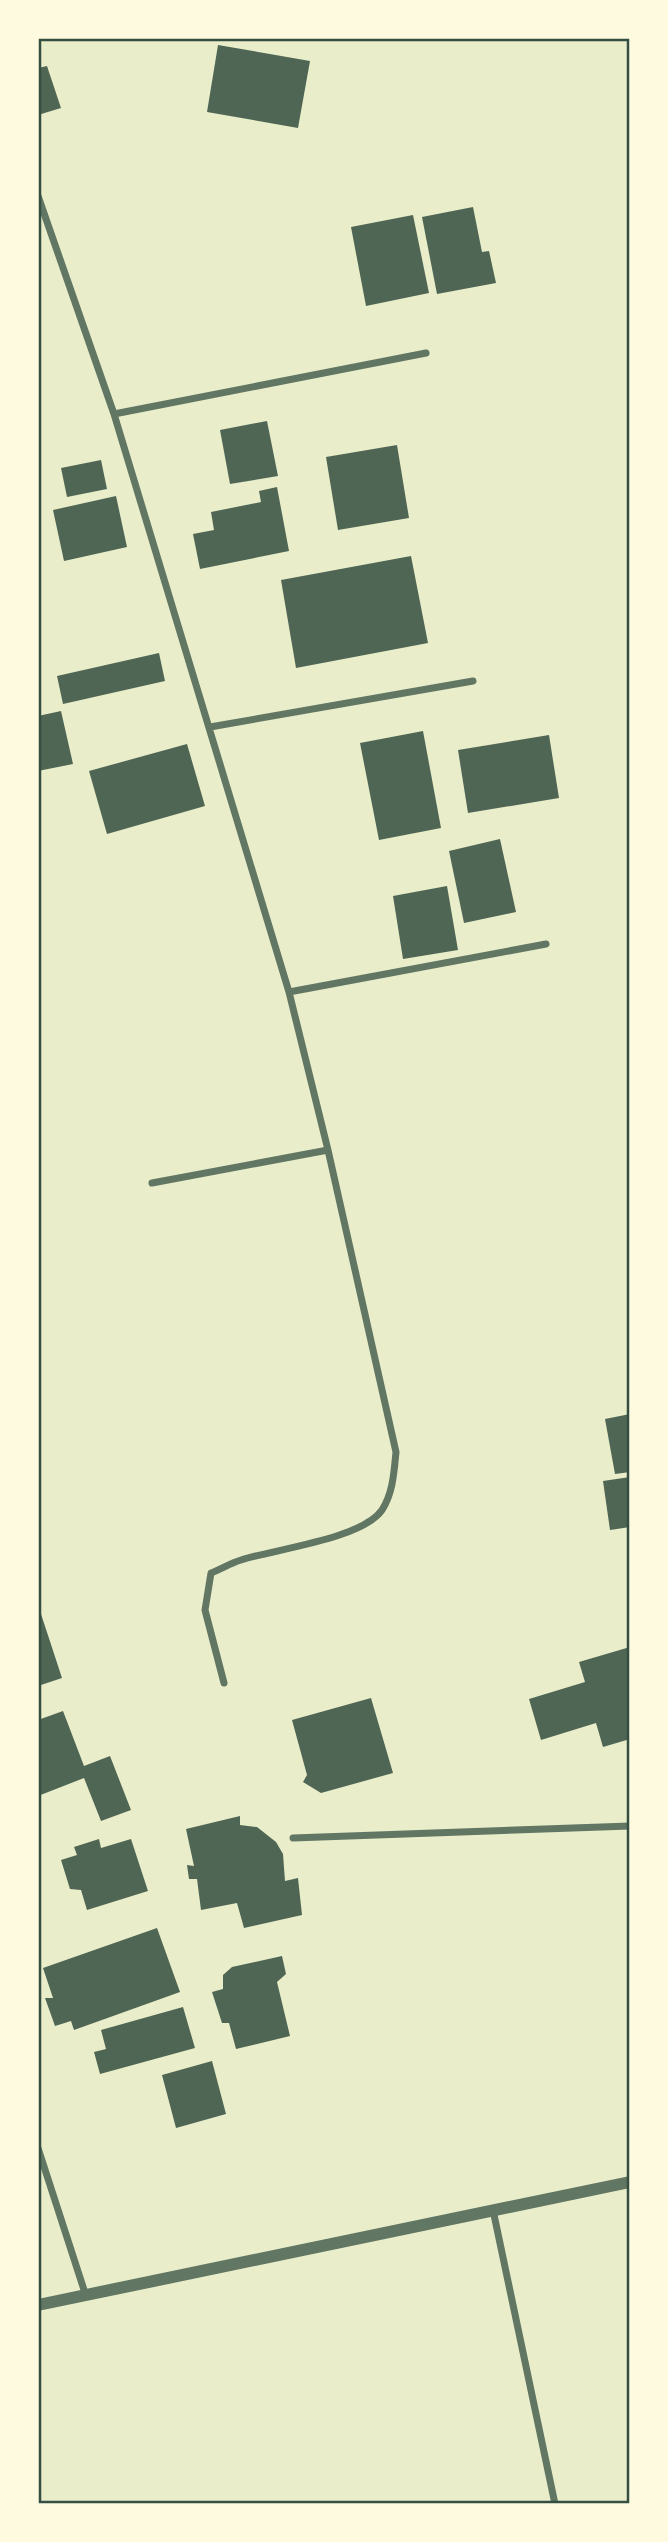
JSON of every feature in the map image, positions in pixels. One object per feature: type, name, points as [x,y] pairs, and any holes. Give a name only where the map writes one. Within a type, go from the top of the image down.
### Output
[{"type":"street","points":[[38,196],[114,414],[289,992],[328,1150],[396,1452],[393,1483],[382,1511],[362,1526],[328,1539],[239,1561],[211,1573],[205,1610],[224,1683]]},
{"type":"street","points":[[114,414],[426,354]]},
{"type":"street","points":[[210,727],[473,681]]},
{"type":"street","points":[[289,992],[546,944]]},
{"type":"street","points":[[152,1183],[328,1150]]},
{"type":"street","points":[[293,1838],[629,1826]]},
{"type":"street","points":[[38,2148],[86,2296]]},
{"type":"street","points":[[38,2305],[629,2182]]},
{"type":"street","points":[[493,2210],[555,2504]]},
{"type":"building","points":[[218,45],[310,61],[298,128],[207,112]]},
{"type":"building","points":[[47,66],[61,108],[38,115],[38,68]]},
{"type":"building","points":[[473,207],[482,252],[489,251],[496,283],[437,294],[422,217]]},
{"type":"building","points":[[413,215],[429,293],[366,306],[351,227]]},
{"type":"building","points":[[267,421],[278,476],[230,484],[220,430]]},
{"type":"building","points":[[397,445],[409,518],[338,530],[326,457]]},
{"type":"building","points":[[101,460],[107,489],[67,497],[61,468]]},
{"type":"building","points":[[277,487],[289,551],[200,569],[193,534],[214,530],[211,512],[261,502],[259,491]]},
{"type":"building","points":[[116,496],[127,547],[64,561],[53,510]]},
{"type":"building","points":[[411,556],[428,643],[296,668],[281,580]]},
{"type":"building","points":[[159,653],[165,681],[63,704],[57,676]]},
{"type":"building","points":[[61,711],[73,764],[38,771],[38,716]]},
{"type":"building","points":[[423,731],[441,828],[379,840],[360,743]]},
{"type":"building","points":[[549,735],[559,798],[468,813],[458,750]]},
{"type":"building","points":[[187,744],[205,806],[107,834],[89,771]]},
{"type":"building","points":[[500,839],[516,912],[464,923],[449,851]]},
{"type":"building","points":[[447,886],[458,950],[403,959],[393,896]]},
{"type":"building","points":[[630,1414],[630,1472],[615,1474],[605,1419]]},
{"type":"building","points":[[630,1477],[630,1527],[610,1530],[603,1481]]},
{"type":"building","points":[[41,1614],[62,1678],[38,1686],[38,1615]]},
{"type":"building","points":[[630,1647],[630,1739],[603,1747],[596,1723],[541,1740],[529,1699],[585,1682],[579,1662]]},
{"type":"building","points":[[371,1698],[393,1773],[321,1793],[303,1782],[307,1775],[292,1720]]},
{"type":"building","points":[[63,1711],[84,1766],[110,1756],[131,1810],[101,1821],[84,1778],[38,1796],[38,1720]]},
{"type":"building","points":[[240,1816],[240,1825],[257,1827],[276,1842],[283,1854],[285,1881],[298,1878],[302,1915],[244,1928],[237,1903],[201,1910],[197,1879],[189,1879],[187,1865],[194,1866],[186,1829]]},
{"type":"building","points":[[99,1839],[101,1848],[131,1839],[148,1891],[87,1910],[81,1890],[70,1889],[61,1860],[77,1855],[74,1847]]},
{"type":"building","points":[[157,1928],[180,1992],[74,2030],[71,2021],[55,2026],[45,1998],[53,1998],[43,1968]]},
{"type":"building","points":[[282,1956],[286,1974],[277,1982],[290,2036],[236,2049],[229,2023],[222,2023],[212,1992],[223,1989],[223,1975],[232,1967]]},
{"type":"building","points":[[183,2007],[195,2048],[100,2074],[94,2052],[106,2049],[101,2030]]},
{"type":"building","points":[[212,2061],[226,2114],[176,2128],[162,2075]]}]
